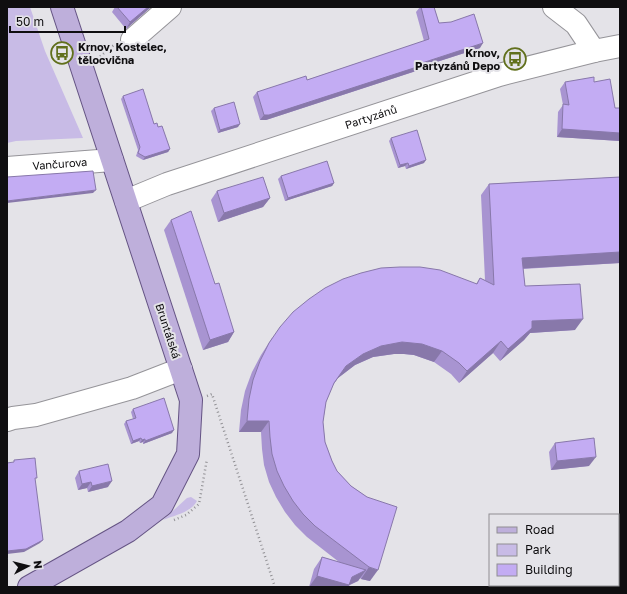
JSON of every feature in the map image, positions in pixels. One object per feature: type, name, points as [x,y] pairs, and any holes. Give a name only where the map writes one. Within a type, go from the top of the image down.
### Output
[{"type":"main road","name":"Bruntálská","points":[[29,587],[128,531],[162,505],[188,454],[191,400],[62,7]]},
{"type":"street","points":[[132,40],[170,7]]},
{"type":"street","points":[[554,7],[576,24],[594,51]]},
{"type":"street","name":"Partyzánů","points":[[126,200],[167,184],[499,75],[620,46]]},
{"type":"street","name":"Vančurova","points":[[7,168],[112,160]]},
{"type":"street","points":[[9,417],[36,415],[132,388],[181,369]]},
{"type":"path","points":[[202,399],[212,394],[275,587]]},
{"type":"green space","points":[[7,7],[30,7],[45,51],[83,138],[16,141],[7,143]]},
{"type":"green space","points":[[191,497],[197,501],[194,505],[182,513],[163,520],[187,498]]},
{"type":"building","points":[[117,7],[148,7],[130,22]]},
{"type":"building","points":[[421,7],[434,7],[439,23],[451,22],[474,14],[483,43],[419,64],[420,66],[269,115],[264,115],[257,92],[306,76],[307,80],[429,39]]},
{"type":"building","points":[[594,77],[594,82],[610,79],[615,108],[620,108],[620,133],[562,129],[563,104],[569,105],[565,82]]},
{"type":"building","points":[[143,89],[154,124],[157,123],[158,127],[162,126],[170,149],[145,157],[138,153],[140,147],[123,96]]},
{"type":"building","points":[[234,102],[240,124],[220,130],[214,108]]},
{"type":"building","points":[[417,130],[426,160],[409,166],[408,163],[400,165],[391,138]]},
{"type":"building","points":[[327,161],[334,183],[288,198],[281,176]]},
{"type":"building","points":[[93,171],[96,190],[7,201],[7,177]]},
{"type":"building","points":[[263,177],[270,198],[224,213],[217,191]]},
{"type":"building","points":[[620,177],[620,252],[522,258],[525,286],[580,284],[583,319],[532,321],[532,328],[508,349],[501,341],[467,371],[459,363],[442,351],[422,344],[402,342],[381,346],[363,354],[346,366],[334,383],[326,402],[323,422],[325,442],[337,471],[351,486],[367,497],[397,507],[378,570],[369,567],[315,526],[293,501],[277,471],[272,454],[269,421],[247,421],[249,399],[253,380],[269,343],[293,312],[309,299],[325,288],[343,279],[361,273],[381,268],[420,267],[440,270],[477,284],[480,278],[494,285],[489,184]]},
{"type":"building","points":[[191,211],[215,284],[219,283],[234,332],[210,340],[171,220]]},
{"type":"building","points":[[164,398],[174,430],[145,441],[145,439],[142,440],[141,438],[133,441],[126,421],[136,418],[133,409]]},
{"type":"building","points":[[594,438],[596,457],[557,461],[555,443]]},
{"type":"building","points":[[35,458],[37,478],[35,478],[43,540],[26,549],[7,551],[7,463],[14,462],[14,460]]},
{"type":"building","points":[[108,464],[112,481],[92,486],[91,482],[82,484],[79,471]]},
{"type":"building","points":[[322,557],[366,570],[352,577],[349,585],[317,576]]},
{"type":"place","name":"Krnov, Kostelec, tělocvična","points":[[62,53]]},
{"type":"place","name":"Krnov, Partyzánů Depo","points":[[515,59]]}]
